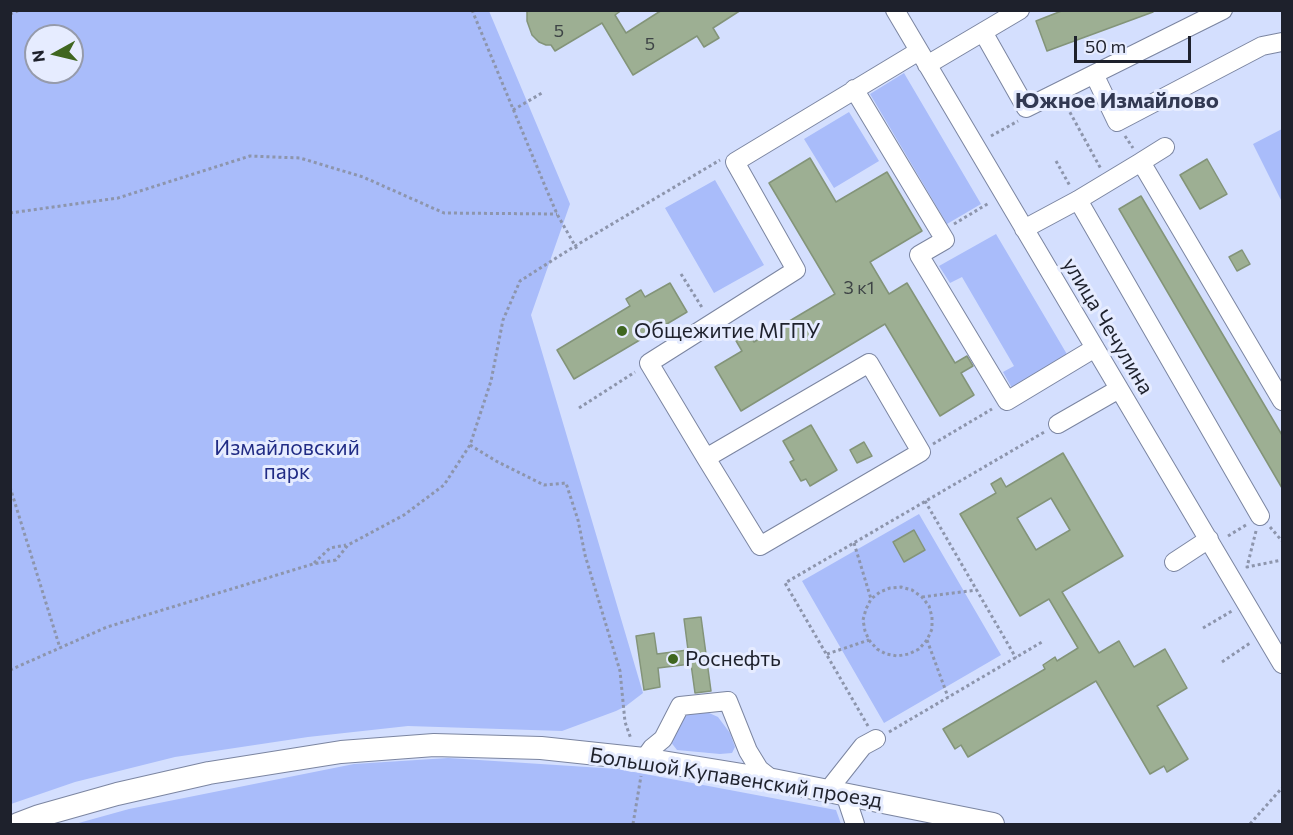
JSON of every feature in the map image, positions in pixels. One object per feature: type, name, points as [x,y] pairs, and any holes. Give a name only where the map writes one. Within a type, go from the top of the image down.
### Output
[{"type":"main road","name":"Большой Купавенский проезд","points":[[18,825],[39,816],[117,794],[208,773],[341,752],[434,745],[639,753],[993,825]]},
{"type":"street","name":"улица Чечулина","points":[[895,10],[1282,664]]},
{"type":"street","points":[[983,32],[1026,108],[1223,10]]},
{"type":"street","points":[[706,458],[869,363],[921,452],[760,546],[706,458],[650,363],[796,270],[735,162],[854,89],[983,32],[1020,11]]},
{"type":"street","points":[[1094,74],[1117,122],[1262,46],[1282,42]]},
{"type":"street","points":[[854,89],[945,240],[920,255],[1007,401],[1095,348]]},
{"type":"street","points":[[1024,229],[1078,200],[1166,147]]},
{"type":"street","points":[[1142,162],[1282,401]]},
{"type":"street","points":[[1078,200],[1260,516]]},
{"type":"street","points":[[1058,424],[1119,388]]},
{"type":"street","points":[[1174,562],[1209,539]]},
{"type":"street","points":[[639,753],[652,748],[663,739],[680,706],[728,701],[748,751],[759,769],[773,780]]},
{"type":"street","points":[[855,825],[833,784],[863,746],[876,739]]},
{"type":"path","points":[[10,14],[20,10]]},
{"type":"path","points":[[472,10],[557,214],[578,251]]},
{"type":"path","points":[[1058,91],[1108,182]]},
{"type":"path","points":[[513,110],[542,93]]},
{"type":"path","points":[[991,136],[1020,120]]},
{"type":"path","points":[[1117,122],[1142,162]]},
{"type":"path","points":[[10,213],[118,198],[250,156],[300,158],[321,164],[363,177],[444,213],[557,214]]},
{"type":"path","points":[[1056,161],[1078,200]]},
{"type":"path","points":[[940,232],[988,204]]},
{"type":"path","points":[[313,564],[330,548],[348,545],[404,515],[444,485],[470,445],[491,381],[503,320],[520,281],[575,246]]},
{"type":"path","points":[[681,274],[711,324]]},
{"type":"path","points":[[579,408],[650,363]]},
{"type":"path","points":[[921,452],[1007,401]]},
{"type":"path","points":[[1042,642],[876,739],[785,583],[1058,424]]},
{"type":"path","points":[[470,445],[496,461],[544,484],[566,483],[620,671],[625,722],[639,753],[633,825]]},
{"type":"path","points":[[10,487],[60,648]]},
{"type":"path","points":[[925,501],[1016,658]]},
{"type":"path","points":[[1228,536],[1260,516]]},
{"type":"path","points":[[1260,516],[1282,541]]},
{"type":"path","points":[[1260,516],[1247,567],[1282,560]]},
{"type":"path","points":[[854,543],[872,599]]},
{"type":"path","points":[[10,670],[106,627],[313,564],[336,560],[348,545]]},
{"type":"path","points":[[901,587],[912,590],[922,597],[929,606],[932,617],[932,629],[927,640],[919,649],[909,654],[897,656],[877,649],[869,640],[863,620],[872,599],[880,592],[901,587]]},
{"type":"path","points":[[922,597],[977,590]]},
{"type":"path","points":[[1203,628],[1228,613]]},
{"type":"path","points":[[827,654],[869,640]]},
{"type":"path","points":[[927,640],[948,697]]},
{"type":"path","points":[[1222,662],[1248,645]]},
{"type":"path","points":[[1250,825],[1282,788]]},
{"type":"green space","name":"Измайловский парк","points":[[10,11],[489,11],[570,204],[531,315],[643,693],[616,711],[562,731],[408,726],[308,737],[175,757],[75,782],[11,804]]},
{"type":"green space","points":[[904,73],[981,204],[947,224],[870,94]]},
{"type":"green space","points":[[849,112],[879,161],[834,188],[804,139]]},
{"type":"green space","points":[[1282,129],[1282,202],[1253,144]]},
{"type":"green space","points":[[715,180],[764,265],[714,293],[665,208]]},
{"type":"green space","points":[[996,234],[1068,356],[1013,390],[1003,372],[1014,366],[962,277],[950,283],[939,266]]},
{"type":"green space","points":[[919,514],[1001,655],[884,723],[802,581]]},
{"type":"green space","points":[[707,712],[718,717],[730,733],[735,747],[732,753],[677,750],[670,741],[679,718]]},
{"type":"green space","points":[[448,758],[618,769],[836,810],[841,824],[75,824],[129,809],[354,764]]},
{"type":"building","points":[[527,10],[622,10],[615,15],[626,33],[662,10],[741,10],[713,28],[719,38],[704,47],[697,36],[633,75],[602,23],[555,51],[551,45],[539,42],[532,35],[527,21]]},
{"type":"building","points":[[1064,10],[1152,10],[1153,12],[1047,51],[1036,21]]},
{"type":"building","points":[[810,158],[836,202],[887,172],[922,231],[870,262],[889,294],[907,283],[955,363],[967,356],[973,366],[961,373],[974,395],[940,416],[885,324],[741,411],[715,367],[742,351],[735,339],[747,331],[754,342],[835,294],[769,183]]},
{"type":"building","points":[[1207,159],[1227,194],[1200,209],[1180,175]]},
{"type":"building","points":[[1141,196],[1282,435],[1282,488],[1119,209]]},
{"type":"building","points":[[1242,250],[1250,264],[1237,271],[1229,257]]},
{"type":"building","name":"Общежитие МГПУ","points":[[670,283],[687,312],[574,379],[557,350],[630,306],[626,299],[641,290],[645,297]]},
{"type":"building","points":[[811,425],[837,470],[810,486],[806,479],[801,481],[790,462],[794,460],[783,441]]},
{"type":"building","points":[[864,442],[872,456],[857,463],[850,450]]},
{"type":"building","points":[[1063,453],[1123,556],[1062,592],[1099,653],[1119,641],[1134,667],[1165,649],[1187,688],[1157,706],[1188,759],[1167,772],[1164,766],[1150,774],[1096,681],[968,757],[961,745],[955,749],[943,729],[1045,669],[1043,665],[1055,657],[1057,661],[1078,648],[1049,599],[1020,616],[960,514],[996,493],[991,484],[1001,478],[1006,487]],"holes":[[[1051,498],[1070,530],[1036,550],[1017,518]]]},
{"type":"building","points":[[914,530],[925,550],[904,562],[893,542]]},
{"type":"building","name":"Роснефть","points":[[701,617],[711,691],[695,693],[691,664],[658,668],[660,687],[644,690],[636,636],[654,633],[657,654],[688,650],[684,619]]},
{"type":"place","name":"Общежитие МГПУ","points":[[622,331]]},
{"type":"place","name":"Роснефть","points":[[673,659]]},
{"type":"district","name":"Южное Измайлово","points":[[1117,101]]}]
